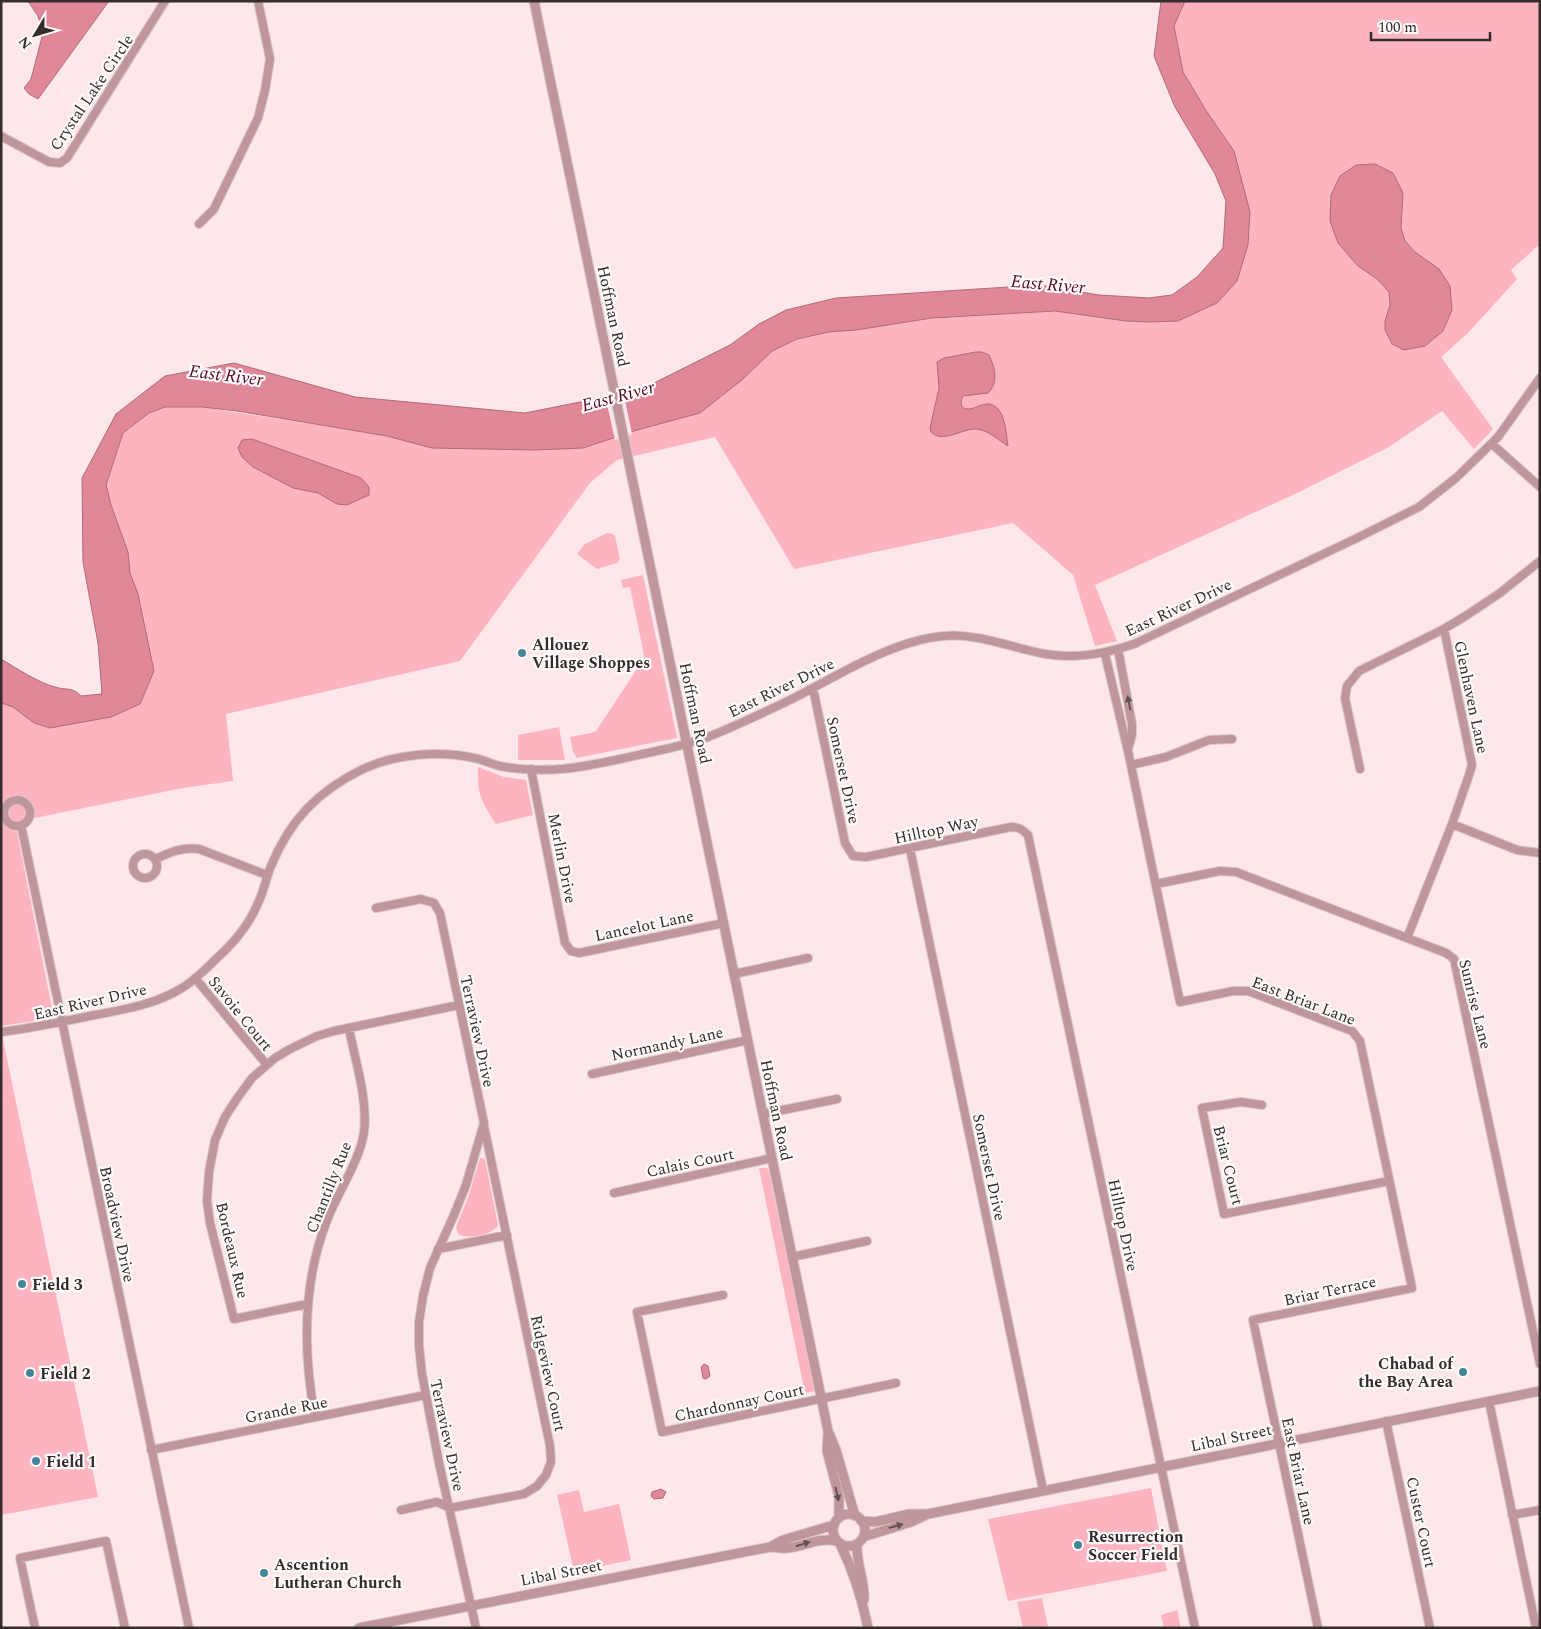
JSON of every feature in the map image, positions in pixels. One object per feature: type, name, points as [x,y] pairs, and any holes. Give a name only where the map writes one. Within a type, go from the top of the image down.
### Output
[{"type":"street","points":[[199,224],[214,209],[258,118],[261,107],[270,60],[258,1]]},
{"type":"street","name":"Hoffman Road","points":[[534,1],[828,1431],[858,1518]]},
{"type":"street","name":"Crystal Lake Circle","points":[[1,136],[49,162],[60,163],[67,158],[166,3]]},
{"type":"street","name":"East River Drive","points":[[1,1032],[61,1022],[150,1003],[181,989],[229,947],[245,927],[258,902],[286,834],[298,817],[337,784],[387,759],[451,754],[475,758],[502,767],[555,769],[594,765],[687,744],[707,737],[888,651],[917,640],[946,635],[979,638],[1057,655],[1105,654],[1134,644],[1419,507],[1456,478],[1492,444],[1540,378]]},
{"type":"street","points":[[1492,444],[1540,487]]},
{"type":"street","name":"Glenhaven Lane","points":[[1407,938],[1470,776],[1471,759],[1444,629],[1500,593],[1540,561]]},
{"type":"street","points":[[1360,769],[1345,698],[1347,686],[1352,678],[1365,666],[1444,629]]},
{"type":"street","name":"East Briar Lane","points":[[1118,649],[1132,724],[1132,735],[1128,751]]},
{"type":"street","name":"East Briar Lane","points":[[1105,654],[1131,764],[1180,1002],[1233,991],[1248,991],[1352,1031],[1359,1038],[1412,1288]]},
{"type":"street","name":"Somerset Drive","points":[[813,688],[845,843],[853,856]]},
{"type":"street","points":[[1131,764],[1166,757],[1209,740],[1232,740]]},
{"type":"street","name":"Merlin Drive","points":[[531,769],[566,942],[571,951]]},
{"type":"street","points":[[1452,824],[1517,850],[1540,853]]},
{"type":"street","name":"Broadview Drive","points":[[21,825],[189,1628]]},
{"type":"street","name":"Hilltop Way","points":[[853,856],[866,857],[1017,827],[1023,830]]},
{"type":"street","name":"Hilltop Drive","points":[[1023,830],[1028,835],[1032,851],[1194,1628]]},
{"type":"street","points":[[156,859],[178,850],[188,848],[199,849],[268,875]]},
{"type":"street","name":"Somerset Drive","points":[[910,849],[1043,1490]]},
{"type":"street","name":"Sunrise Lane","points":[[1156,884],[1220,871],[1236,872],[1446,953],[1452,957],[1455,962],[1540,1364]]},
{"type":"street","name":"Terraview Drive","points":[[376,908],[421,899],[434,903],[440,913],[484,1123],[466,1185],[430,1268],[419,1322],[419,1346],[426,1395],[476,1628]]},
{"type":"street","name":"Lancelot Lane","points":[[571,951],[579,953],[724,923]]},
{"type":"street","points":[[734,974],[808,958]]},
{"type":"street","name":"Savoie Court","points":[[195,978],[267,1065]]},
{"type":"street","name":"Bordeaux Rue","points":[[307,1304],[234,1318],[210,1224],[207,1201],[215,1140],[225,1117],[252,1078],[282,1053],[303,1042],[316,1036],[349,1028],[459,1005]]},
{"type":"street","name":"Chantilly Rue","points":[[315,1417],[308,1383],[306,1349],[307,1304],[316,1253],[326,1223],[355,1159],[364,1134],[365,1110],[349,1028]]},
{"type":"street","name":"Normandy Lane","points":[[592,1074],[748,1040]]},
{"type":"street","points":[[763,1114],[837,1099]]},
{"type":"street","name":"Briar Court","points":[[1262,1105],[1240,1102],[1202,1108],[1224,1214],[1389,1181]]},
{"type":"street","name":"Ridgeview Court","points":[[401,1510],[437,1502],[450,1508],[524,1494],[537,1486],[546,1475],[551,1462],[550,1446],[484,1123]]},
{"type":"street","name":"Calais Court","points":[[614,1193],[772,1158]]},
{"type":"street","points":[[438,1249],[507,1235]]},
{"type":"street","points":[[792,1257],[867,1241]]},
{"type":"street","name":"Briar Terrace","points":[[1253,1320],[1412,1288]]},
{"type":"street","name":"Chardonnay Court","points":[[723,1294],[637,1312],[662,1432],[822,1399]]},
{"type":"street","name":"East Briar Lane","points":[[1253,1320],[1318,1628]]},
{"type":"street","points":[[822,1399],[896,1383]]},
{"type":"street","name":"Libal Street","points":[[858,1518],[875,1522],[909,1514],[928,1514],[1540,1391]]},
{"type":"street","name":"Grande Rue","points":[[151,1450],[426,1395]]},
{"type":"street","points":[[1489,1401],[1536,1628]]},
{"type":"street","name":"Custer Court","points":[[1386,1421],[1430,1628]]},
{"type":"street","name":"Hoffman Road","points":[[828,1431],[827,1451],[839,1496],[836,1521]]},
{"type":"street","points":[[1512,1516],[1540,1510]]},
{"type":"street","name":"Libal Street","points":[[860,1540],[928,1514]]},
{"type":"street","points":[[863,1604],[864,1586],[857,1558],[864,1528],[858,1518],[846,1515],[836,1521],[833,1533],[848,1559],[863,1604],[868,1628]]},
{"type":"street","name":"Libal Street","points":[[770,1547],[783,1540],[836,1521]]},
{"type":"street","name":"Libal Street","points":[[358,1628],[770,1547],[786,1548],[815,1540],[828,1540],[839,1543]]},
{"type":"street","points":[[839,1543],[849,1546],[860,1540]]},
{"type":"street","points":[[35,1628],[20,1558],[106,1541],[125,1628]]},
{"type":"shaded area","points":[[1185,1],[1540,1],[1540,244],[1511,270],[1517,279],[1468,333],[1441,357],[1493,429],[1474,449],[1442,411],[1389,447],[1295,494],[1095,585],[1117,641],[1095,646],[1073,575],[1013,523],[794,569],[715,437],[617,460],[590,483],[460,661],[226,714],[233,781],[183,788],[15,822],[54,1018],[1,1026],[1,703],[13,707],[34,723],[50,728],[74,723],[140,704],[154,671],[138,594],[129,573],[128,552],[106,485],[123,433],[149,413],[165,407],[202,407],[388,436],[432,448],[583,448],[637,430],[743,379],[772,351],[797,339],[829,332],[856,330],[932,318],[1055,311],[1126,321],[1150,322],[1248,245],[1207,112],[1183,72],[1174,26]]},
{"type":"shaded area","points":[[607,533],[615,536],[620,559],[617,563],[597,569],[577,554],[585,544]]},
{"type":"shaded area","points":[[643,575],[677,738],[577,758],[573,752],[570,737],[596,731],[639,666],[646,665],[630,587],[623,588],[621,580]]},
{"type":"shaded area","points":[[559,727],[565,760],[518,760],[518,735]]},
{"type":"shaded area","points":[[478,767],[504,777],[526,780],[533,815],[496,824],[479,791]]},
{"type":"shaded area","points":[[1,1030],[98,1497],[1,1515]]},
{"type":"shaded area","points":[[480,1158],[485,1160],[498,1225],[486,1234],[467,1237],[458,1234],[456,1227],[469,1195]]},
{"type":"shaded area","points":[[759,1168],[768,1168],[815,1391],[805,1393]]},
{"type":"shaded area","name":"Resurrection Soccer Field","points":[[1151,1488],[1167,1571],[1008,1601],[988,1519]]},
{"type":"shaded area","points":[[579,1490],[584,1512],[619,1504],[631,1560],[574,1572],[557,1495]]},
{"type":"shaded area","points":[[1042,1598],[1048,1627],[1023,1628],[1017,1602]]},
{"type":"shaded area","points":[[1177,1610],[1181,1628],[1164,1628],[1161,1615]]},
{"type":"water","points":[[28,1],[109,1],[38,99],[29,94],[24,88],[31,79],[43,33],[38,16]]},
{"type":"water","name":"East River","points":[[1161,1],[1185,1],[1174,26],[1183,72],[1207,112],[1234,151],[1250,212],[1248,245],[1237,281],[1217,303],[1178,321],[1126,321],[1055,311],[932,318],[856,330],[829,332],[797,339],[772,351],[743,379],[700,413],[637,430],[583,448],[535,450],[432,448],[387,436],[237,411],[202,407],[165,407],[149,413],[123,433],[106,485],[128,552],[130,573],[138,594],[154,671],[140,704],[111,717],[50,728],[34,723],[13,707],[1,703],[1,659],[49,685],[72,690],[81,696],[102,694],[98,643],[83,562],[82,478],[116,414],[165,376],[234,363],[355,397],[525,413],[640,390],[730,345],[759,324],[786,310],[836,298],[1040,285],[1099,295],[1149,298],[1172,295],[1197,277],[1223,248],[1226,201],[1215,174],[1175,107],[1154,56]]},
{"type":"water","points":[[1375,164],[1393,173],[1403,193],[1401,228],[1405,241],[1415,252],[1439,269],[1450,286],[1452,310],[1443,331],[1425,346],[1404,350],[1392,344],[1385,330],[1385,321],[1390,305],[1389,292],[1377,279],[1358,266],[1338,243],[1330,221],[1331,195],[1340,176],[1356,165]]},
{"type":"water","points":[[976,352],[989,355],[995,375],[994,384],[988,393],[963,396],[961,405],[969,409],[984,404],[991,404],[998,409],[1004,421],[1008,446],[990,434],[977,429],[947,436],[936,435],[931,432],[930,428],[939,388],[937,362],[944,358]]},
{"type":"water","points":[[252,439],[361,478],[369,487],[369,495],[347,505],[337,504],[318,493],[293,488],[253,467],[242,457],[238,448],[242,440]]},
{"type":"water","points":[[704,1364],[708,1366],[710,1376],[706,1379],[703,1378],[701,1367]]},
{"type":"water","points":[[661,1489],[666,1492],[663,1498],[654,1499],[651,1496],[652,1492]]},
{"type":"pier","points":[[623,391],[632,434],[615,440],[605,395]]},
{"type":"place","name":"Allouez Village Shoppes","points":[[522,653]]},
{"type":"place","name":"Field 3","points":[[22,1284]]},
{"type":"place","name":"Chabad of the Bay Area","points":[[1463,1372]]},
{"type":"place","name":"Field 2","points":[[30,1373]]},
{"type":"place","name":"Field 1","points":[[36,1461]]},
{"type":"place","name":"Resurrection Soccer Field","points":[[1078,1545]]},
{"type":"place","name":"Ascention Lutheran Church","points":[[264,1573]]}]
